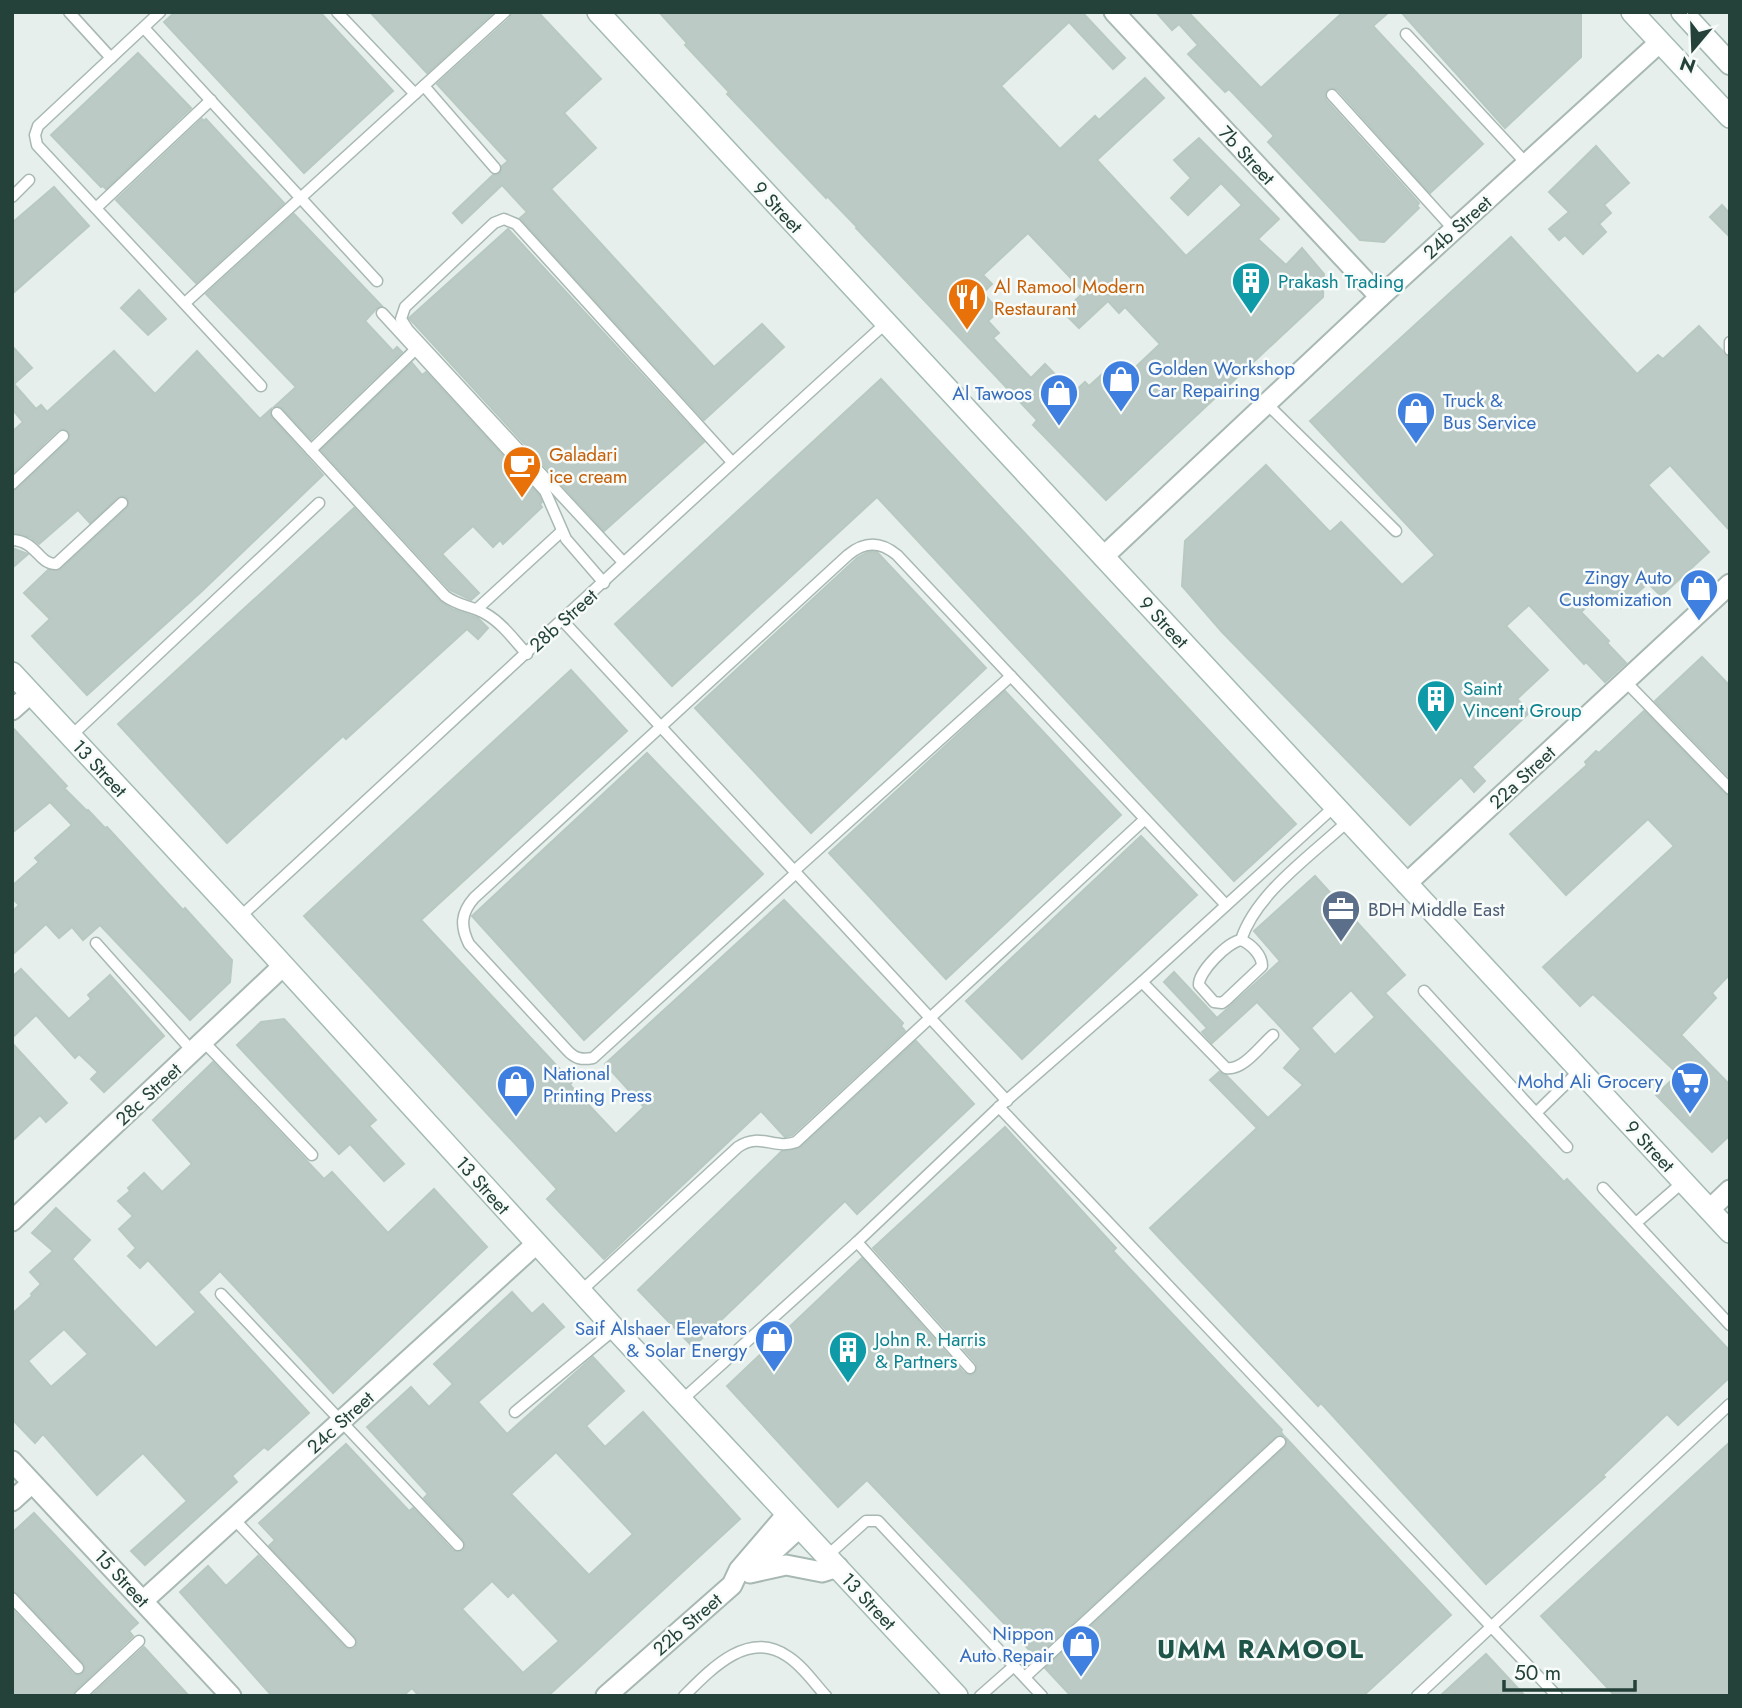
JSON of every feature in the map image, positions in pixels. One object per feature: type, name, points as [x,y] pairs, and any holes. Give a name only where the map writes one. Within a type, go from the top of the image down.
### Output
[{"type":"street","name":"9 Street","points":[[598,12],[1730,1233]]},
{"type":"street","name":"7b Street","points":[[1114,12],[1380,298]]},
{"type":"street","points":[[1632,12],[1730,117]]},
{"type":"street","points":[[1682,12],[1730,64]]},
{"type":"street","name":"24b Street","points":[[1103,557],[1380,298],[1660,42]]},
{"type":"street","name":"22a Street","points":[[1406,884],[1730,584]]},
{"type":"street","name":"13 Street","points":[[12,673],[239,917],[536,1244],[957,1696]]},
{"type":"street","points":[[12,710],[31,693]]},
{"type":"street","name":"28c Street","points":[[12,1221],[283,966]]},
{"type":"street","points":[[1709,1210],[1730,1190]]},
{"type":"street","name":"24c Street","points":[[144,1600],[536,1244]]},
{"type":"street","name":"15 Street","points":[[12,1461],[231,1696]]},
{"type":"street","points":[[12,1501],[32,1483]]},
{"type":"street","points":[[732,1586],[750,1573],[793,1520]]},
{"type":"street","name":"22b Street","points":[[606,1696],[732,1586],[739,1570],[793,1520]]},
{"type":"street","points":[[750,1573],[786,1564],[821,1572],[833,1562]]},
{"type":"lane","points":[[69,12],[111,58]]},
{"type":"lane","points":[[160,12],[38,126],[35,135],[37,145],[261,386]]},
{"type":"lane","points":[[337,12],[415,94]]},
{"type":"lane","points":[[185,303],[505,12]]},
{"type":"lane","points":[[144,28],[377,281]]},
{"type":"lane","points":[[1406,34],[1527,163]]},
{"type":"lane","points":[[424,86],[495,167]]},
{"type":"lane","points":[[1332,95],[1454,230]]},
{"type":"lane","points":[[96,208],[211,100]]},
{"type":"lane","points":[[12,197],[29,180]]},
{"type":"lane","points":[[623,562],[408,330],[401,319],[405,307],[494,223],[504,219],[516,224],[732,462]]},
{"type":"lane","points":[[383,313],[545,491],[571,547],[604,583]]},
{"type":"lane","name":"28b Street","points":[[239,917],[886,323]]},
{"type":"lane","points":[[1730,342],[1730,350]]},
{"type":"lane","points":[[311,450],[416,349]]},
{"type":"lane","points":[[1266,404],[1396,531]]},
{"type":"lane","points":[[277,413],[445,596],[454,603],[477,609],[494,619],[527,653]]},
{"type":"lane","points":[[12,484],[63,436]]},
{"type":"lane","points":[[12,540],[28,543],[46,561],[57,564],[122,503]]},
{"type":"lane","points":[[71,736],[319,503]]},
{"type":"lane","points":[[477,609],[562,531]]},
{"type":"lane","points":[[1011,676],[593,1058],[583,1060],[574,1057],[469,944],[463,932],[462,920],[466,908],[474,898],[848,555],[859,546],[872,543],[886,546],[897,555],[1011,676],[1226,905]]},
{"type":"lane","points":[[563,621],[930,1018],[1003,1104],[1557,1696]]},
{"type":"lane","points":[[1625,681],[1730,789]]},
{"type":"lane","points":[[682,1401],[857,1242],[1003,1104],[1226,905],[1341,813]]},
{"type":"lane","points":[[1241,940],[1249,918],[1263,899],[1341,813]]},
{"type":"lane","points":[[581,1292],[738,1147],[752,1140],[790,1144],[796,1142],[1145,819]]},
{"type":"lane","points":[[1241,940],[1261,958],[1262,967],[1222,1003],[1214,1002],[1199,985],[1200,976],[1231,943],[1241,940]]},
{"type":"lane","points":[[96,943],[312,1155]]},
{"type":"lane","points":[[1142,982],[1226,1068],[1240,1066],[1273,1035]]},
{"type":"lane","points":[[1424,990],[1567,1147]]},
{"type":"lane","points":[[1536,1113],[1580,1070]]},
{"type":"lane","points":[[1636,1223],[1683,1182]]},
{"type":"lane","points":[[1603,1188],[1730,1325]]},
{"type":"lane","points":[[857,1242],[970,1368]]},
{"type":"lane","points":[[221,1294],[458,1545]]},
{"type":"lane","points":[[515,1412],[615,1329]]},
{"type":"lane","points":[[1417,1696],[1730,1404]]},
{"type":"lane","points":[[1025,1677],[1280,1442]]},
{"type":"lane","points":[[233,1518],[350,1642]]},
{"type":"lane","points":[[833,1562],[866,1521],[878,1521],[1042,1696]]},
{"type":"lane","points":[[12,1598],[78,1668]]},
{"type":"lane","points":[[80,1696],[139,1641]]},
{"type":"lane","points":[[684,1696],[710,1669],[751,1647],[773,1648],[789,1657],[826,1696]]},
{"type":"lane","points":[[980,1696],[1014,1666]]},
{"type":"building","points":[[175,12],[320,12],[393,91],[304,173],[164,22]]},
{"type":"building","points":[[370,12],[494,12],[427,73]]},
{"type":"building","points":[[512,12],[538,12],[601,79],[564,113],[596,148],[551,189],[714,367],[762,324],[784,347],[704,420],[520,218],[527,212],[502,185],[462,223],[453,213],[493,175],[500,173],[502,166],[508,161],[437,84],[510,18]]},
{"type":"building","points":[[659,12],[1082,12],[1125,58],[1113,69],[1069,22],[1001,86],[1060,149],[1095,116],[1099,120],[1145,78],[1164,98],[1097,160],[1186,256],[1242,205],[1221,183],[1188,215],[1171,198],[1191,178],[1174,160],[1199,138],[1279,219],[1258,239],[1286,265],[1302,248],[1324,274],[1323,297],[1106,500],[1033,425],[1037,420],[857,227],[727,94],[729,92],[685,45],[687,43]],"holes":[[[1028,233],[1084,292],[1063,312],[1079,328],[1108,301],[1119,313],[1125,307],[1160,344],[1122,380],[1110,367],[1089,386],[1085,382],[1073,393],[1045,364],[1031,378],[993,338],[999,333],[988,321],[999,311],[983,293],[992,284],[983,275]]]},
{"type":"building","points":[[1156,12],[1191,12],[1261,88],[1343,12],[1389,12],[1373,26],[1483,144],[1430,193],[1338,90],[1328,89],[1325,93],[1326,100],[1419,203],[1419,208],[1384,242],[1360,240],[1268,142],[1274,136],[1229,89],[1225,92],[1188,54],[1198,45],[1179,24],[1172,30]]},
{"type":"building","points":[[1401,12],[1581,12],[1581,57],[1505,128]]},
{"type":"building","points":[[138,53],[191,108],[106,189],[51,135]]},
{"type":"building","points":[[202,119],[206,119],[284,203],[196,283],[116,200]]},
{"type":"building","points":[[1596,146],[1629,183],[1604,205],[1611,213],[1599,224],[1606,232],[1583,254],[1565,235],[1559,240],[1549,229],[1569,212],[1549,192]]},
{"type":"building","points":[[54,187],[89,226],[12,294],[12,223]]},
{"type":"building","points":[[1722,205],[1730,214],[1730,237],[1710,217]]},
{"type":"building","points":[[294,214],[382,306],[365,321],[393,351],[397,347],[402,352],[311,439],[282,408],[274,407],[296,387],[206,294]]},
{"type":"building","points":[[508,229],[704,442],[604,531],[409,318]]},
{"type":"building","points":[[1511,237],[1637,374],[1658,355],[1663,359],[1699,326],[1730,359],[1730,531],[1670,465],[1648,485],[1709,552],[1661,596],[1648,583],[1621,608],[1611,596],[1607,600],[1601,593],[1581,612],[1626,663],[1605,682],[1586,662],[1584,664],[1529,605],[1506,626],[1548,670],[1517,699],[1530,712],[1472,767],[1485,781],[1474,792],[1461,777],[1410,825],[1222,632],[1182,586],[1185,541],[1266,465],[1330,532],[1341,522],[1402,585],[1435,555],[1310,421]]},
{"type":"building","points":[[139,290],[166,319],[148,335],[121,308]]},
{"type":"building","points":[[12,346],[32,368],[14,384],[36,409],[41,405],[47,412],[114,351],[155,394],[197,351],[260,419],[271,409],[272,418],[323,475],[202,591],[87,695],[32,636],[50,619],[24,593],[48,570],[61,569],[127,508],[129,502],[125,496],[120,496],[90,523],[78,510],[39,544],[30,537],[12,533],[12,491],[68,441],[70,435],[66,429],[58,430],[12,474],[12,432],[23,422],[12,409]]},
{"type":"building","points":[[412,363],[422,375],[426,372],[539,495],[542,502],[542,507],[503,544],[500,540],[493,547],[473,526],[442,554],[479,593],[471,600],[450,590],[321,450]]},
{"type":"building","points":[[881,379],[1296,824],[1234,881],[877,497],[672,686],[615,624]]},
{"type":"building","points":[[354,508],[440,601],[452,609],[478,618],[488,628],[478,639],[467,629],[346,739],[343,736],[227,843],[118,724]]},
{"type":"building","points":[[12,548],[28,554],[12,568]]},
{"type":"building","points":[[868,552],[877,552],[986,668],[811,833],[695,708],[857,558]]},
{"type":"building","points":[[1702,657],[1730,686],[1730,778],[1655,701]]},
{"type":"building","points":[[571,670],[627,731],[421,920],[572,1082],[570,1085],[616,1134],[644,1107],[605,1064],[784,900],[903,1023],[901,1026],[905,1031],[792,1135],[785,1137],[761,1111],[604,1259],[547,1199],[557,1189],[304,916]]},
{"type":"building","points":[[1005,691],[1121,815],[946,979],[829,853]]},
{"type":"building","points":[[1644,711],[1730,796],[1730,974],[1712,993],[1716,998],[1681,1035],[1730,1085],[1730,1135],[1712,1152],[1656,1095],[1678,1074],[1593,994],[1580,1006],[1543,967],[1674,846],[1648,819],[1566,895],[1510,834],[1587,765],[1585,762],[1596,751],[1599,753]]},
{"type":"building","points":[[12,727],[67,786],[64,788],[107,827],[232,960],[230,982],[190,1020],[100,925],[83,940],[72,927],[59,938],[46,924],[12,955],[12,912],[19,905],[12,898],[12,886],[39,862],[35,858],[72,825],[50,802],[12,833]]},
{"type":"building","points":[[647,753],[763,874],[584,1040],[472,916]]},
{"type":"building","points":[[1141,836],[1197,895],[1022,1059],[966,1001]]},
{"type":"building","points":[[1315,876],[1405,975],[1385,993],[1564,1182],[1567,1179],[1730,1351],[1730,1377],[1678,1425],[1667,1414],[1603,1475],[1605,1477],[1486,1584],[1321,1403],[1318,1406],[1150,1228],[1257,1128],[1210,1080],[1219,1072],[1226,1075],[1268,1118],[1303,1085],[1284,1068],[1301,1049],[1257,1002],[1212,1043],[1202,1032],[1207,1028],[1164,982],[1174,972],[1217,1018],[1280,961],[1254,931]],"holes":[[[1351,990],[1375,1017],[1335,1055],[1311,1028]]]},
{"type":"building","points":[[21,969],[69,1019],[91,999],[88,995],[110,975],[164,1036],[104,1092],[91,1079],[98,1072],[79,1054],[75,1058],[36,1015],[12,1038],[12,977]]},
{"type":"building","points":[[284,1019],[376,1120],[369,1126],[404,1164],[384,1181],[350,1144],[339,1154],[237,1045],[261,1022]]},
{"type":"building","points":[[916,1041],[974,1104],[857,1214],[845,1201],[693,1347],[638,1290],[782,1151],[801,1147]]},
{"type":"building","points":[[12,1043],[67,1103],[46,1122],[40,1115],[12,1141]]},
{"type":"building","points":[[213,1062],[324,1179],[332,1172],[388,1233],[434,1189],[487,1247],[333,1393],[220,1271],[198,1292],[309,1413],[268,1450],[264,1447],[232,1476],[237,1482],[145,1565],[131,1551],[187,1501],[143,1453],[97,1495],[43,1434],[35,1443],[12,1419],[12,1314],[41,1284],[30,1272],[53,1251],[32,1233],[56,1208],[90,1240],[72,1259],[156,1348],[196,1312],[148,1260],[140,1268],[128,1256],[136,1248],[119,1229],[133,1216],[118,1201],[144,1173],[162,1192],[192,1164],[153,1120]],"holes":[[[64,1329],[88,1354],[51,1387],[28,1361]]]},
{"type":"building","points":[[1005,1127],[1116,1248],[1113,1251],[1282,1430],[1284,1436],[1275,1437],[1036,1657],[867,1480],[838,1507],[727,1386],[862,1258],[964,1373],[975,1373],[976,1363],[873,1248]]},
{"type":"building","points":[[512,1292],[532,1314],[543,1304],[564,1327],[478,1402],[507,1434],[593,1357],[624,1391],[586,1426],[605,1447],[643,1412],[740,1519],[548,1696],[419,1696],[412,1688],[403,1696],[272,1696],[180,1592],[208,1566],[226,1586],[258,1556],[345,1647],[355,1648],[355,1637],[269,1546],[275,1540],[259,1523],[346,1444],[409,1511],[413,1508],[453,1551],[463,1551],[463,1540],[424,1498],[428,1494],[367,1427],[411,1387],[429,1407],[453,1384],[434,1364]],"holes":[[[556,1452],[633,1534],[589,1575],[511,1494]],[[492,1581],[508,1597],[513,1592],[559,1641],[523,1673],[462,1609]]]},
{"type":"building","points":[[1286,1438],[1451,1615],[1363,1696],[1071,1696],[1045,1668],[1285,1447]]},
{"type":"building","points":[[1730,1442],[1730,1696],[1615,1696],[1541,1616]]},
{"type":"building","points":[[34,1513],[138,1623],[129,1631],[133,1636],[75,1691],[73,1696],[12,1696],[12,1609],[73,1674],[80,1675],[85,1669],[83,1663],[17,1593],[12,1591],[12,1533]]},
{"type":"building","points":[[144,1647],[189,1696],[91,1696]]},
{"type":"building","points":[[1486,1654],[1525,1696],[1440,1696]]},
{"type":"place","name":"Prakash Trading","points":[[1251,315]]},
{"type":"place","name":"Al Ramool Modern Restaurant","points":[[967,331]]},
{"type":"place","name":"Golden Workshop Car Repairing","points":[[1121,413]]},
{"type":"place","name":"Al Tawoos","points":[[1059,427]]},
{"type":"place","name":"Truck & Bus Service","points":[[1416,445]]},
{"type":"place","name":"Galadari ice cream","points":[[522,499]]},
{"type":"place","name":"Zingy Auto Customization","points":[[1699,622]]},
{"type":"place","name":"Saint Vincent Group","points":[[1436,733]]},
{"type":"place","name":"BDH Middle East","points":[[1341,943]]},
{"type":"place","name":"Mohd Ali Grocery","points":[[1690,1115]]},
{"type":"place","name":"National Printing Press","points":[[516,1118]]},
{"type":"place","name":"Saif Alshaer Elevators & Solar Energy","points":[[774,1373]]},
{"type":"place","name":"John R. Harris & Partners","points":[[848,1384]]},
{"type":"place","name":"Nippon Auto Repair","points":[[1081,1678]]},
{"type":"district","name":"UMM RAMOOL","points":[[1261,1649]]}]
